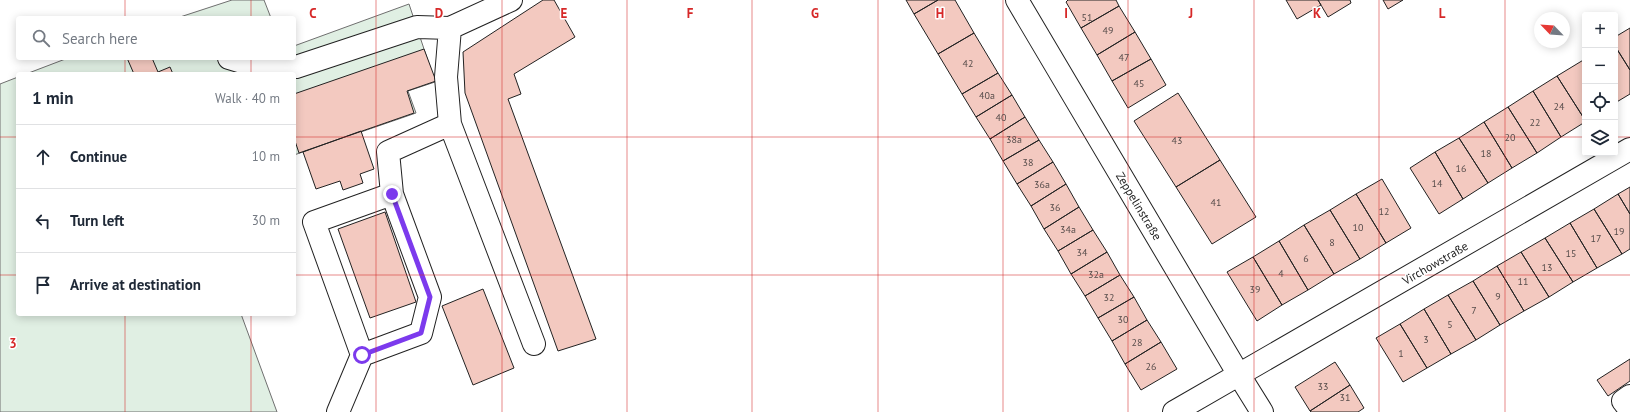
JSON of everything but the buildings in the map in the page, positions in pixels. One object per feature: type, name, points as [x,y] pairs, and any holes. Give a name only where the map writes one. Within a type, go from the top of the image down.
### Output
[{"type":"street","points":[[236,60],[262,68],[296,67],[417,27],[450,28],[511,0]]},
{"type":"street","name":"Zeppelinstraße","points":[[1016,0],[1262,412]]},
{"type":"street","points":[[450,28],[446,77],[450,124],[534,344]]},
{"type":"street","points":[[362,355],[421,333],[430,297],[392,194],[388,152],[450,124]]},
{"type":"street","name":"Virchowstraße","points":[[1174,412],[1630,149]]},
{"type":"street","points":[[338,412],[362,355],[314,222],[392,194]]},
{"type":"street","points":[[1630,396],[1623,400],[1630,410]]},
{"type":"green space","points":[[232,0],[264,0],[270,16],[183,16]]},
{"type":"green space","points":[[409,4],[435,82],[408,91],[416,113],[296,154],[296,72],[31,72],[63,60],[296,60],[296,45]]},
{"type":"green space","points":[[16,78],[16,316],[242,316],[277,412],[0,412],[0,84]]},
{"type":"route","points":[[362,355],[421,333],[430,297],[392,194]]}]
